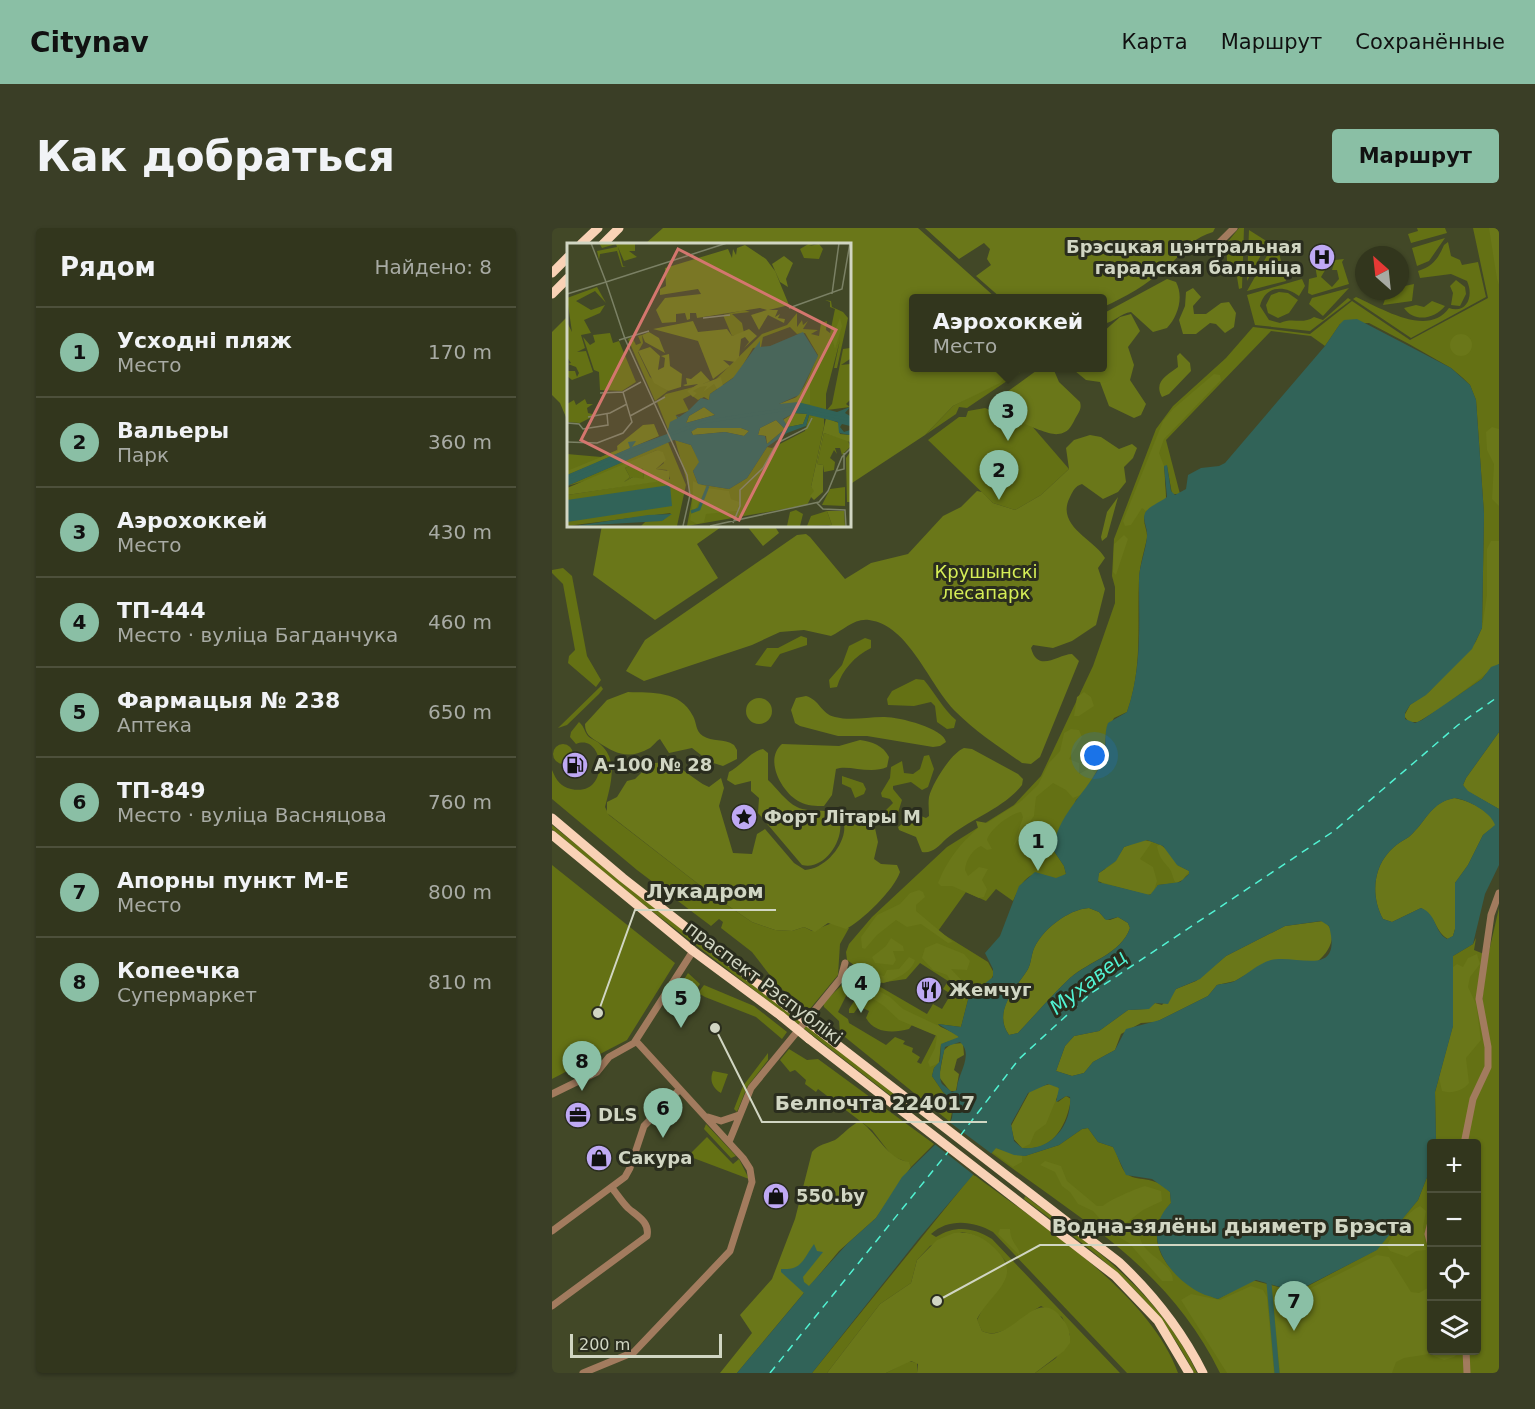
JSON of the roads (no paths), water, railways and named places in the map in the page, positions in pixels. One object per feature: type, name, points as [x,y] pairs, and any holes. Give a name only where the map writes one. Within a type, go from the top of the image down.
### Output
[{"type":"highway","points":[[582,243],[598,228]]},
{"type":"highway","points":[[604,243],[619,228]]},
{"type":"highway","points":[[552,273],[567,258]]},
{"type":"highway","points":[[552,294],[567,279]]},
{"type":"highway","name":"праспект Рэспублікі","points":[[552,818],[623,878],[1119,1262],[1157,1300],[1184,1338],[1203,1373]]},
{"type":"highway","name":"праспект Рэспублікі","points":[[552,835],[693,951],[781,1016],[1115,1275],[1158,1321],[1189,1373]]},
{"type":"street","points":[[1220,242],[1234,228]]},
{"type":"street","points":[[1465,1139],[1473,1099],[1488,1067],[1488,1047],[1479,999],[1491,915],[1499,893]]},
{"type":"street","points":[[552,1094],[599,1071],[609,1057],[636,1041],[693,951]]},
{"type":"street","points":[[729,1142],[751,1088],[841,978],[845,963]]},
{"type":"street","points":[[583,1373],[634,1352],[730,1251],[746,1208],[753,1178],[746,1161],[636,1041]]},
{"type":"street","points":[[552,1231],[612,1188],[630,1168],[644,1126],[679,1090]]},
{"type":"street","points":[[702,1114],[717,1121],[739,1115]]},
{"type":"street","points":[[552,1306],[647,1236],[648,1229],[642,1219],[628,1209],[612,1188]]},
{"type":"street","points":[[1466,1355],[1467,1373]]},
{"type":"water","name":"Мухавец","points":[[1357,319],[1451,368],[1470,385],[1476,400],[1484,514],[1482,628],[1472,649],[1426,695],[1410,705],[1405,713],[1405,719],[1415,723],[1422,720],[1482,679],[1491,667],[1499,664],[1499,732],[1463,785],[1468,791],[1499,809],[1499,865],[1485,894],[1473,944],[1453,956],[1453,1026],[1435,1092],[1436,1139],[1427,1139],[1427,1177],[1418,1200],[1377,1250],[1301,1289],[1290,1290],[1256,1280],[1218,1299],[1198,1292],[1181,1280],[1159,1249],[1158,1226],[1162,1214],[1171,1203],[1170,1192],[1152,1179],[1126,1175],[1113,1147],[1098,1142],[1088,1128],[1082,1129],[1059,1145],[1025,1156],[1014,1155],[996,1148],[920,1237],[812,1373],[737,1373],[804,1293],[781,1272],[781,1269],[798,1266],[814,1244],[817,1251],[823,1252],[803,1277],[804,1282],[809,1286],[847,1244],[876,1218],[902,1177],[944,1136],[952,1118],[954,1102],[943,1092],[932,1076],[934,1068],[940,1061],[941,1044],[959,1037],[938,1024],[961,1027],[969,996],[993,977],[993,969],[985,953],[1000,936],[1019,886],[1035,872],[1056,878],[1066,874],[1064,866],[1054,851],[1059,827],[1103,761],[1108,723],[1127,712],[1137,663],[1139,575],[1147,536],[1144,516],[1149,508],[1167,497],[1164,466],[1167,465],[1171,491],[1175,495],[1186,489],[1188,475],[1201,468],[1225,463],[1325,346],[1344,320]],"holes":[[[1455,798],[1478,807],[1493,820],[1495,825],[1483,835],[1468,865],[1455,883],[1455,929],[1453,936],[1447,939],[1440,932],[1430,914],[1421,908],[1392,922],[1383,919],[1375,890],[1378,871],[1387,854],[1411,835],[1435,807]],[[1147,840],[1163,846],[1177,865],[1189,871],[1189,874],[1180,882],[1158,885],[1150,895],[1098,882],[1099,873],[1116,861],[1124,847]],[[1089,908],[1099,912],[1106,920],[1118,917],[1128,923],[1130,928],[1126,937],[1112,951],[1070,978],[1018,1033],[1009,1035],[1004,1026],[1004,1009],[1012,992],[1028,969],[1037,943],[1056,922],[1081,909]],[[1321,921],[1329,926],[1332,942],[1330,953],[1324,958],[1315,961],[1282,959],[1266,962],[1235,981],[1217,985],[1208,996],[1160,1020],[1126,1029],[1115,1050],[1093,1062],[1084,1073],[1072,1076],[1056,1071],[1065,1046],[1074,1036],[1099,1031],[1128,1010],[1149,1009],[1155,1003],[1168,1004],[1176,989],[1200,979],[1226,956],[1285,926]],[[960,1042],[966,1053],[957,1090],[952,1092],[942,1084],[941,1080],[940,1071],[945,1047]],[[1048,1084],[1059,1088],[1056,1102],[1066,1096],[1070,1097],[1070,1107],[1064,1126],[1051,1140],[1033,1148],[1022,1148],[1014,1141],[1011,1124],[1028,1093]]]},
{"type":"waterway","points":[[1269,1283],[1277,1373]]},
{"type":"place","name":"Брэсцкая цэнтральная гарадская бальніца","points":[[1322,257]]},
{"type":"place","name":"Аэрохоккей","points":[[1008,441]]},
{"type":"place","name":"Вальеры","points":[[999,500]]},
{"type":"place","name":"А-100 № 28","points":[[575,765]]},
{"type":"place","name":"Форт Літары М","points":[[744,817]]},
{"type":"place","name":"Усходні пляж","points":[[1038,871]]},
{"type":"place","name":"Жемчуг","points":[[929,990]]},
{"type":"place","name":"Лукадром","points":[[598,1013]]},
{"type":"place","name":"ТП-444","points":[[861,1013]]},
{"type":"place","name":"Фармацыя № 238","points":[[681,1028]]},
{"type":"place","name":"Белпочта 224017","points":[[715,1028]]},
{"type":"place","name":"Копеечка","points":[[582,1091]]},
{"type":"place","name":"DLS","points":[[578,1115]]},
{"type":"place","name":"ТП-849","points":[[663,1138]]},
{"type":"place","name":"Сакура","points":[[599,1158]]},
{"type":"place","name":"550.by","points":[[776,1196]]},
{"type":"place","name":"Водна-зялёны дыяметр Брэста","points":[[937,1301]]},
{"type":"place","name":"Апорны пункт М-Е","points":[[1294,1331]]},
{"type":"park label","name":"Крушынскі лесапарк","points":[[986,582]]}]
